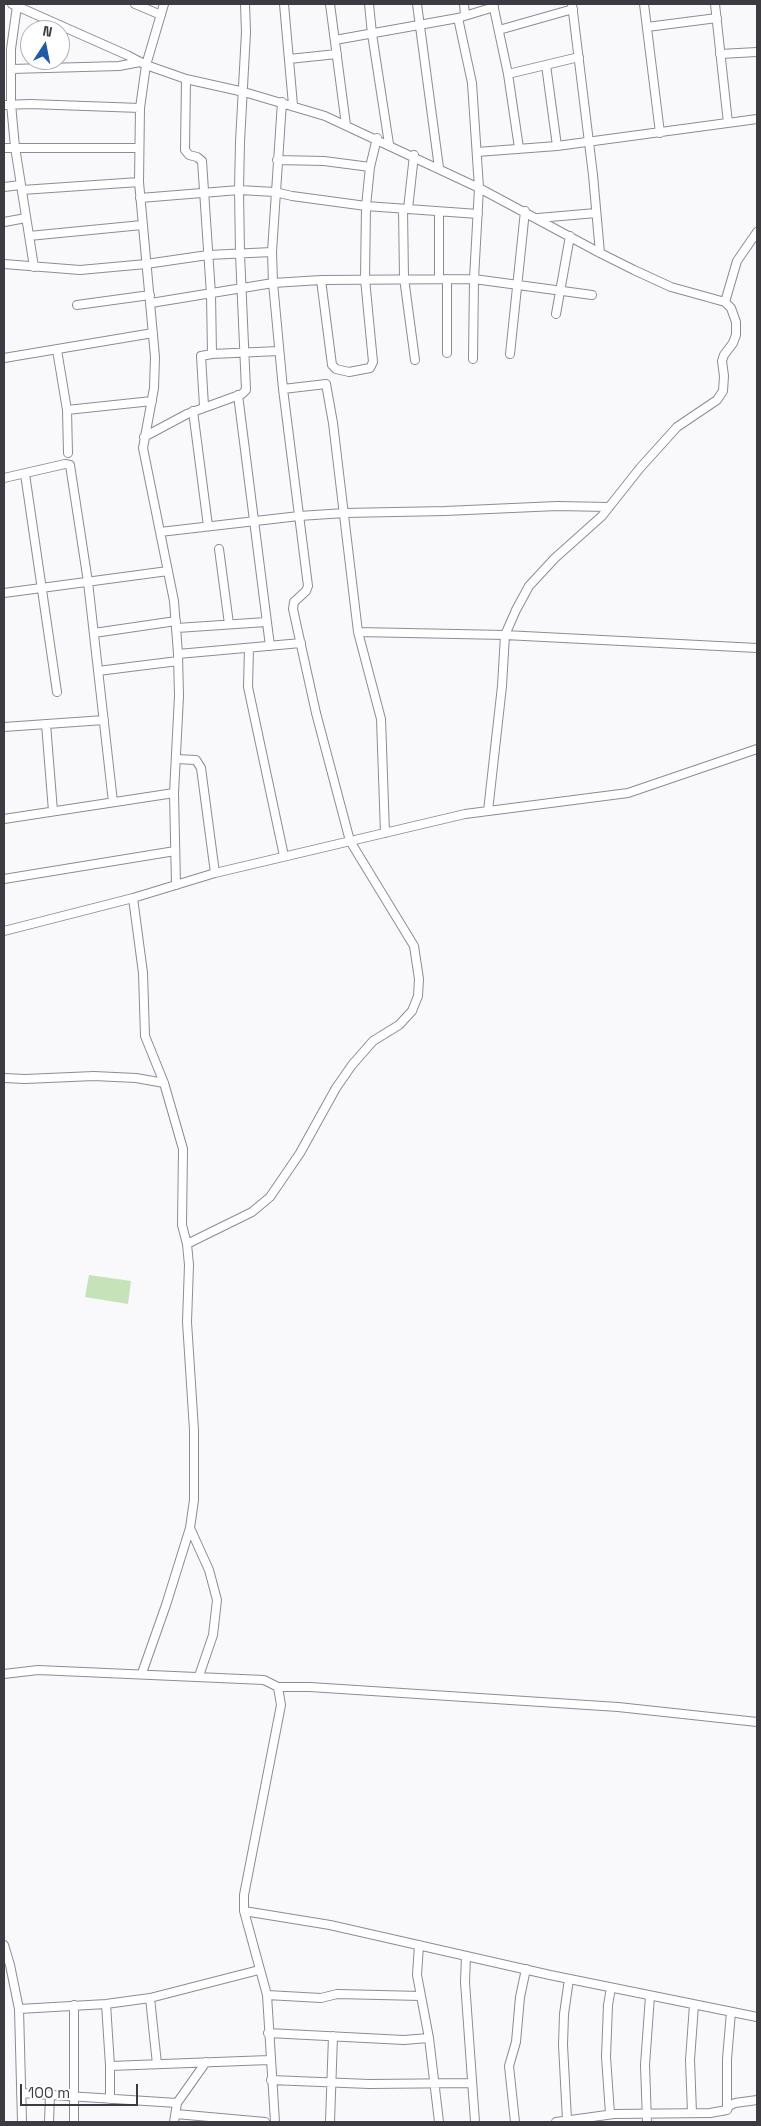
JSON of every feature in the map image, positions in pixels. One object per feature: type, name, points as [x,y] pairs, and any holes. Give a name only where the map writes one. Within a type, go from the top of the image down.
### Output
[{"type":"street","points":[[135,4],[161,15]]},
{"type":"street","points":[[164,4],[143,64],[140,108],[139,182],[155,357],[152,401],[143,448],[168,571],[176,624],[178,657],[174,793],[176,885]]},
{"type":"street","points":[[144,437],[193,411],[238,395],[246,390],[239,190],[246,32],[245,4]]},
{"type":"street","points":[[284,4],[293,105]]},
{"type":"street","points":[[330,4],[346,125]]},
{"type":"street","points":[[369,4],[389,144]]},
{"type":"street","points":[[417,4],[439,168]]},
{"type":"street","points":[[464,4],[461,16],[472,83],[479,188],[474,279],[473,359]]},
{"type":"street","points":[[644,4],[660,133]]},
{"type":"street","points":[[715,4],[728,123]]},
{"type":"street","points":[[34,267],[8,105],[11,49],[20,6],[143,64],[186,80],[244,92],[293,105],[346,125],[439,168],[525,211],[600,253],[671,287],[725,302],[731,308],[736,322],[733,343],[722,361],[723,391],[717,400],[677,427],[640,468],[609,507],[555,558],[529,586],[505,635],[502,686],[488,811]]},
{"type":"street","points":[[335,40],[461,16],[494,6],[508,74],[519,148]]},
{"type":"street","points":[[499,30],[572,6],[589,141],[600,253]]},
{"type":"street","points":[[646,27],[717,18]]},
{"type":"street","points":[[720,54],[757,52]]},
{"type":"street","points":[[289,59],[337,54]]},
{"type":"street","points":[[508,74],[579,57]]},
{"type":"street","points":[[11,69],[143,64]]},
{"type":"street","points":[[546,65],[557,146]]},
{"type":"street","points":[[186,80],[185,150],[189,155],[197,157],[202,161],[211,294],[212,354]]},
{"type":"street","points":[[187,1244],[244,1216],[270,1197],[300,1153],[336,1088],[352,1064],[373,1041],[399,1025],[412,1011],[418,996],[419,979],[414,946],[350,841],[316,714],[293,605],[306,592],[308,586],[283,389],[273,283],[272,252],[282,102]]},
{"type":"street","points":[[8,105],[140,108]]},
{"type":"street","points":[[477,152],[557,146],[757,119]]},
{"type":"street","points":[[321,280],[332,365],[336,369],[349,372],[370,368],[373,362],[365,279],[366,206],[370,167],[376,138]]},
{"type":"street","points":[[4,148],[139,148]]},
{"type":"street","points":[[414,156],[405,209],[404,278],[415,360]]},
{"type":"street","points":[[277,160],[324,161],[370,167]]},
{"type":"street","points":[[4,187],[139,182]]},
{"type":"street","points":[[140,198],[239,190],[275,192],[366,206],[478,214]]},
{"type":"street","points":[[510,354],[525,211]]},
{"type":"street","points":[[439,212],[447,353]]},
{"type":"street","points":[[538,218],[596,213]]},
{"type":"street","points":[[4,222],[26,218]]},
{"type":"street","points":[[29,236],[142,225]]},
{"type":"street","points":[[725,302],[737,261],[757,232]]},
{"type":"street","points":[[556,314],[570,236]]},
{"type":"street","points":[[4,264],[80,270],[146,264],[208,255],[272,252]]},
{"type":"street","points":[[77,305],[211,294],[273,283],[404,278],[474,279],[592,295]]},
{"type":"street","points":[[4,358],[153,333]]},
{"type":"street","points":[[57,350],[67,410],[68,453]]},
{"type":"street","points":[[204,406],[202,355],[279,351]]},
{"type":"street","points":[[283,389],[326,384],[345,513],[358,632],[381,719],[385,833]]},
{"type":"street","points":[[238,395],[270,646]]},
{"type":"street","points":[[67,410],[152,401]]},
{"type":"street","points":[[193,411],[208,526]]},
{"type":"street","points":[[4,478],[65,464],[70,465],[88,582],[113,802]]},
{"type":"street","points":[[25,474],[57,692]]},
{"type":"street","points":[[160,532],[299,516],[345,513],[557,506],[609,507]]},
{"type":"street","points":[[219,549],[229,624]]},
{"type":"street","points":[[4,593],[168,571]]},
{"type":"street","points":[[94,633],[176,624],[266,622]]},
{"type":"street","points":[[358,632],[505,635],[757,648]]},
{"type":"street","points":[[98,671],[178,657],[301,643]]},
{"type":"street","points":[[249,648],[248,688],[284,856]]},
{"type":"street","points":[[4,727],[104,720]]},
{"type":"street","points":[[46,724],[53,811]]},
{"type":"street","points":[[4,931],[133,898],[215,872],[465,814],[628,792],[757,749]]},
{"type":"street","points":[[176,759],[196,760],[201,768],[215,872]]},
{"type":"street","points":[[4,819],[174,793]]},
{"type":"street","points":[[4,879],[175,851]]},
{"type":"street","points":[[133,898],[143,974],[145,1036],[164,1082],[184,1149],[182,1225],[187,1244],[189,1265],[186,1322],[194,1430],[194,1500],[190,1528],[142,1673]]},
{"type":"street","points":[[4,1078],[94,1076],[136,1078],[164,1082]]},
{"type":"street","points":[[190,1528],[209,1570],[217,1600],[213,1635],[199,1676]]},
{"type":"street","points":[[4,1674],[38,1670],[142,1673],[264,1680],[278,1687],[310,1687],[618,1707],[757,1722]]},
{"type":"street","points":[[275,2122],[269,2060],[266,1995],[244,1911],[244,1895],[281,1705],[278,1687]]},
{"type":"street","points":[[244,1911],[330,1925],[569,1979],[757,2017]]},
{"type":"street","points":[[4,1945],[19,2009],[22,2122]]},
{"type":"street","points":[[419,1945],[417,1975],[429,2038],[439,2122]]},
{"type":"street","points":[[466,1956],[465,1982],[475,2122]]},
{"type":"street","points":[[515,2122],[509,2066],[516,2042],[520,1997],[526,1969]]},
{"type":"street","points":[[19,2009],[106,2004],[150,1998],[259,1970]]},
{"type":"street","points":[[567,2120],[563,2045],[564,2014],[569,1979]]},
{"type":"street","points":[[611,1988],[608,2005],[606,2057],[613,2117]]},
{"type":"street","points":[[266,1995],[321,1998],[337,1994],[420,1996]]},
{"type":"street","points":[[647,2122],[646,2065],[650,1996]]},
{"type":"street","points":[[150,1998],[157,2064]]},
{"type":"street","points":[[106,2004],[110,2099]]},
{"type":"street","points":[[692,2113],[690,2060],[694,2005]]},
{"type":"street","points":[[74,2006],[74,2122]]},
{"type":"street","points":[[727,2110],[727,2059],[731,2012]]},
{"type":"street","points":[[268,2032],[404,2040],[429,2038]]},
{"type":"street","points":[[330,2122],[333,2036]]},
{"type":"street","points":[[110,2066],[269,2060]]},
{"type":"street","points":[[206,2062],[178,2103],[175,2118],[265,2122]]},
{"type":"street","points":[[271,2080],[369,2084],[471,2083]]},
{"type":"street","points":[[21,2093],[178,2103]]},
{"type":"street","points":[[49,2122],[50,2095]]},
{"type":"street","points":[[556,2122],[646,2113],[692,2113],[727,2110],[732,2104],[757,2100]]},
{"type":"green space","points":[[89,1275],[131,1281],[128,1304],[85,1297]]}]
